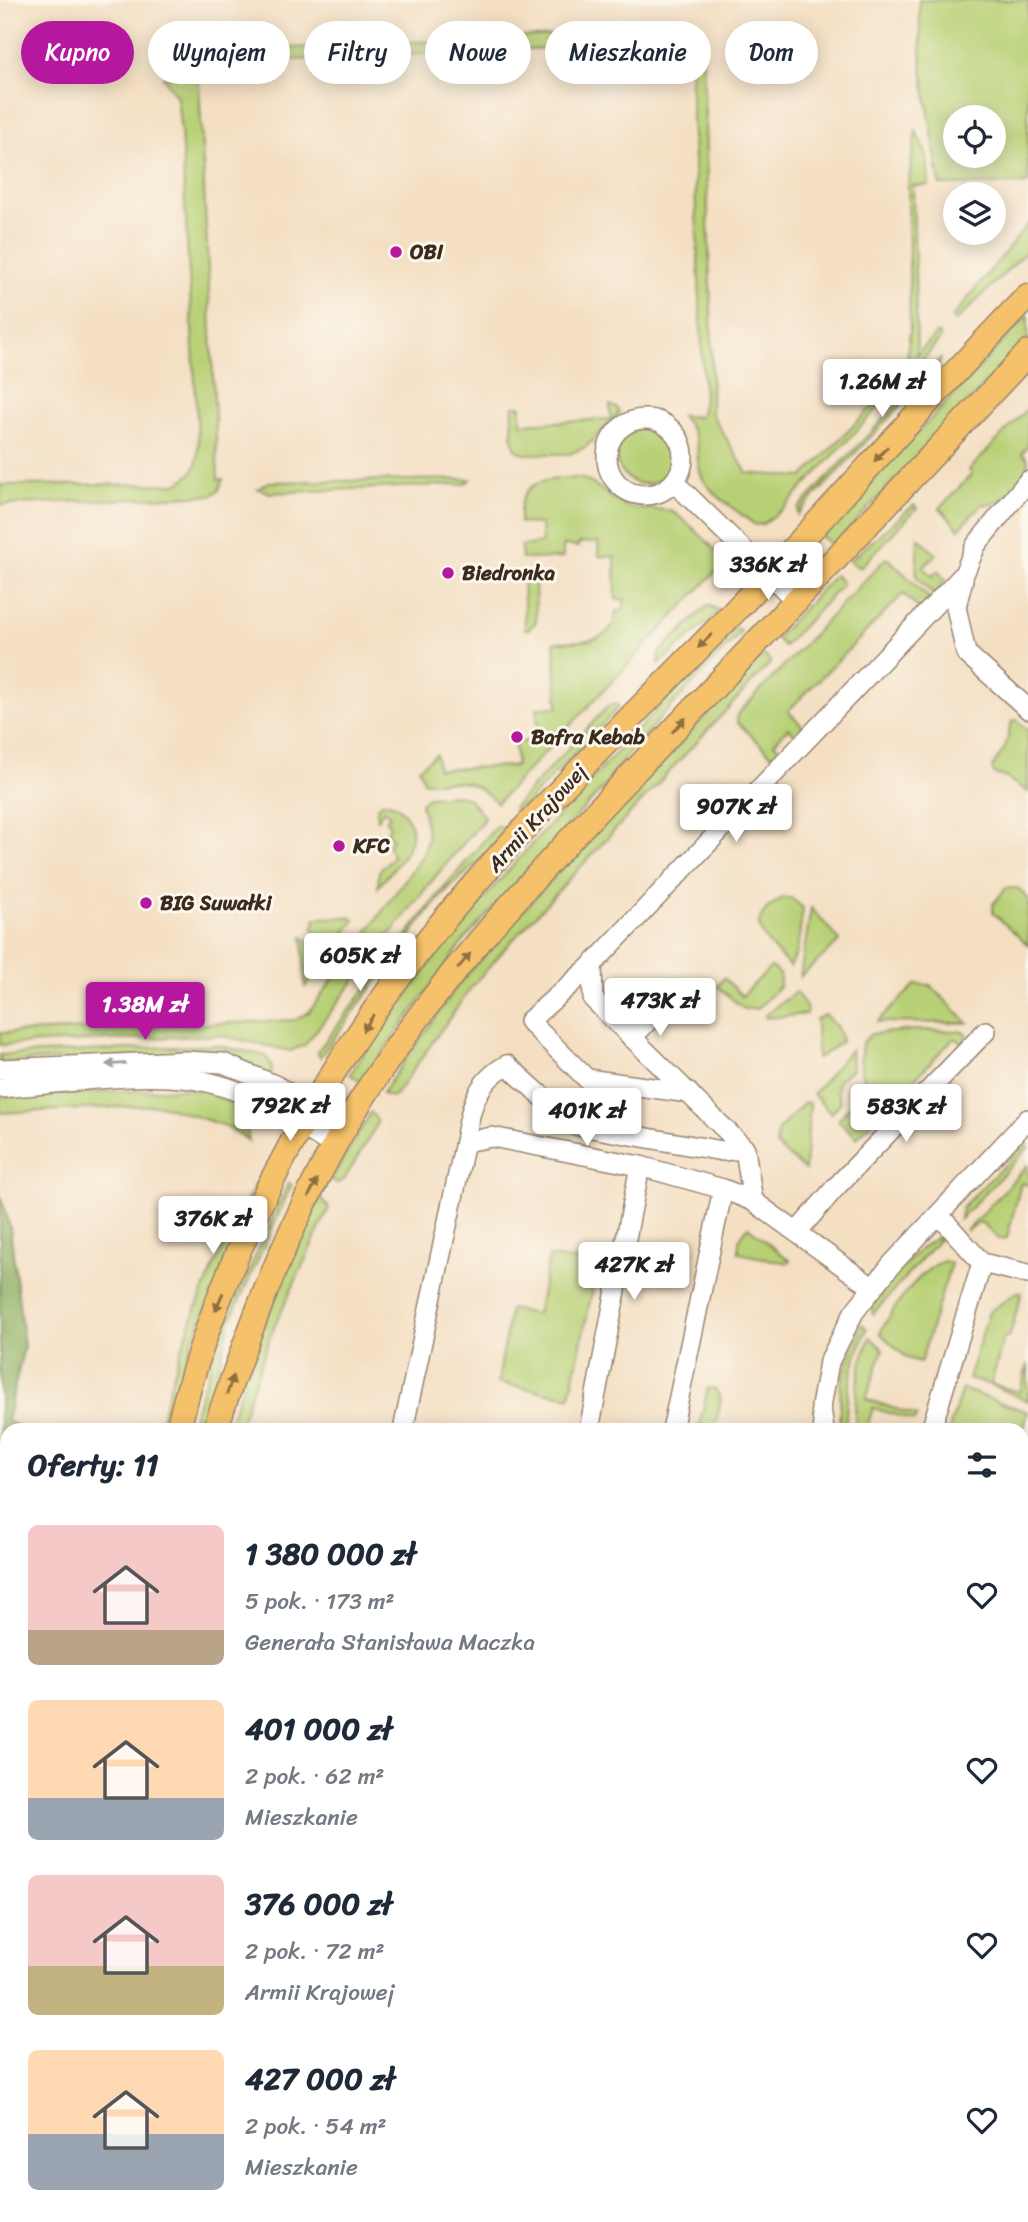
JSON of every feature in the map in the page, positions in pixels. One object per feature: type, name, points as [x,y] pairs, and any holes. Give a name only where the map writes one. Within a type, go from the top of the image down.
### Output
[{"type":"main road","name":"Armii Krajowej","points":[[179,1423],[209,1324],[263,1200],[309,1118],[383,1000],[453,910],[637,709],[769,575],[1028,296]]},
{"type":"main road","name":"Armii Krajowej","points":[[217,1423],[245,1340],[284,1244],[340,1137],[393,1055],[458,967],[564,846],[1028,354]]},
{"type":"street","points":[[1028,481],[976,545],[964,574],[956,607],[966,653],[1028,709]]},
{"type":"street","points":[[674,482],[796,601]]},
{"type":"street","points":[[689,1093],[587,1079],[529,1021],[592,965],[964,574]]},
{"type":"street","points":[[592,965],[593,999],[745,1149],[753,1201]]},
{"type":"street","points":[[632,1038],[658,1010]]},
{"type":"street","points":[[797,1231],[986,1031]]},
{"type":"street","points":[[0,1069],[212,1061],[254,1074],[309,1118],[340,1137]]},
{"type":"street","points":[[405,1423],[470,1113],[488,1075],[506,1065],[575,1125],[722,1151],[745,1149]]},
{"type":"street","points":[[0,1088],[144,1078],[190,1079],[216,1084],[309,1118]]},
{"type":"street","points":[[823,1423],[821,1407],[829,1362],[854,1312],[872,1287],[1028,1119]]},
{"type":"street","points":[[465,1142],[492,1137],[640,1166],[723,1189],[753,1201],[872,1287]]},
{"type":"street","points":[[590,1423],[640,1166]]},
{"type":"street","points":[[673,1423],[723,1189]]},
{"type":"street","points":[[939,1215],[982,1263],[1028,1274]]},
{"type":"street","points":[[933,1423],[982,1263]]},
{"type":"green space","points":[[919,0],[1028,0],[1028,184],[943,182],[940,185],[922,69]]},
{"type":"green space","points":[[531,36],[545,36],[545,49],[531,49]]},
{"type":"green space","points":[[425,41],[425,54],[411,55],[411,42]]},
{"type":"green space","points":[[304,47],[304,60],[290,60],[290,48]]},
{"type":"green space","points":[[168,84],[199,84],[218,479],[223,479],[219,490],[212,495],[0,505],[0,485],[176,484],[184,480],[196,465],[198,437],[177,97]]},
{"type":"green space","points":[[691,84],[704,84],[712,343],[711,413],[747,473],[803,477],[902,376],[906,378],[784,508],[763,524],[755,525],[719,497],[702,477],[697,442],[681,416],[700,417],[704,400]]},
{"type":"green space","points":[[916,131],[927,155],[929,185],[913,186],[917,355],[936,334],[940,334],[940,339],[922,361],[910,361],[907,353],[910,331],[908,187]]},
{"type":"green space","points":[[1028,224],[1028,250],[956,321],[952,318]]},
{"type":"green space","points":[[1028,315],[1028,338],[833,546],[821,536]]},
{"type":"green space","points":[[941,358],[939,365],[798,514],[798,509]]},
{"type":"green space","points":[[610,405],[617,408],[619,413],[586,447],[569,454],[524,454],[516,449],[512,438],[513,406],[521,406],[521,424],[611,419]]},
{"type":"green space","points":[[1028,408],[1028,446],[1022,453],[1028,459],[1024,475],[1005,497],[998,502],[982,504],[959,529],[940,508],[972,474],[969,470]]},
{"type":"green space","points":[[645,428],[656,430],[665,436],[671,445],[671,467],[665,476],[656,482],[645,484],[634,482],[625,476],[619,467],[617,456],[619,445],[625,436],[634,430]]},
{"type":"green space","points":[[580,478],[626,506],[675,513],[708,543],[724,563],[497,803],[471,784],[424,782],[419,768],[436,754],[438,769],[516,766],[515,742],[538,741],[537,708],[558,707],[554,642],[594,639],[609,630],[616,611],[623,611],[625,600],[616,599],[615,557],[599,556],[598,542],[579,543],[578,547],[563,545],[563,558],[522,559],[521,546],[542,543],[541,524],[520,523],[520,508],[528,490],[544,481]]},
{"type":"green space","points":[[471,479],[465,484],[271,493],[258,489],[268,482]]},
{"type":"green space","points":[[914,505],[917,508],[860,568],[849,561]]},
{"type":"green space","points":[[918,537],[936,554],[923,568],[932,576],[937,571],[945,579],[936,597],[916,577]]},
{"type":"green space","points":[[885,559],[889,559],[932,601],[922,611],[903,594],[788,711],[806,729],[799,738],[788,728],[774,743],[783,753],[779,762],[737,722],[737,715]]},
{"type":"green space","points":[[523,574],[535,579],[536,622],[529,629],[525,629]]},
{"type":"green space","points":[[835,575],[842,585],[784,646],[776,638]]},
{"type":"green space","points":[[708,605],[720,611],[659,664],[659,653]]},
{"type":"green space","points":[[735,627],[741,632],[632,748],[603,788],[466,938],[361,1082],[350,1074],[392,1013],[484,898],[583,788]]},
{"type":"green space","points":[[763,654],[771,662],[473,985],[396,1094],[391,1097],[382,1093],[458,985],[498,937]]},
{"type":"green space","points":[[617,704],[619,707],[526,804],[512,809],[609,705]]},
{"type":"green space","points":[[1017,720],[1028,731],[1028,792],[1005,777],[994,774],[992,767],[1005,748],[1012,721]]},
{"type":"green space","points":[[458,795],[468,798],[485,818],[430,883],[305,1045],[291,1051],[219,1035],[0,1045],[0,1033],[295,1020],[309,1012],[423,855],[428,835],[421,803],[428,797]]},
{"type":"green space","points":[[384,802],[394,804],[404,813],[411,825],[411,835],[404,854],[378,887],[379,871],[393,857],[388,844],[392,839],[387,831],[390,826],[386,820],[390,816],[384,810],[377,819],[377,807]]},
{"type":"green space","points":[[496,826],[513,830],[431,908],[320,1057],[317,1052],[435,899]]},
{"type":"green space","points":[[1006,888],[1017,888],[1028,898],[1028,945],[993,913],[993,904]]},
{"type":"green space","points":[[783,898],[791,898],[803,908],[797,952],[790,967],[766,940],[759,923],[769,907]]},
{"type":"green space","points":[[811,908],[840,941],[800,977]]},
{"type":"green space","points":[[350,917],[355,920],[335,946],[323,940],[313,929],[316,918]]},
{"type":"green space","points":[[303,937],[327,956],[305,987]]},
{"type":"green space","points":[[771,967],[780,974],[780,986],[757,1009],[744,1009],[717,986],[724,978],[742,996]]},
{"type":"green space","points":[[916,984],[930,985],[968,1023],[877,1022]]},
{"type":"green space","points":[[796,992],[806,1007],[807,1014],[766,1018],[765,1015]]},
{"type":"green space","points":[[825,1015],[837,1027],[842,1041],[817,1059],[816,1019]]},
{"type":"green space","points":[[914,1030],[960,1031],[966,1033],[965,1044],[954,1038],[857,1138],[838,1120],[848,1108],[861,1103],[865,1095],[866,1085],[860,1059],[862,1043],[871,1034]]},
{"type":"green space","points":[[215,1045],[266,1056],[272,1067],[271,1076],[229,1053],[0,1062],[0,1055]]},
{"type":"green space","points":[[851,1049],[852,1069],[838,1081],[837,1092],[841,1102],[831,1114],[813,1094]]},
{"type":"green space","points":[[186,1089],[203,1091],[252,1112],[246,1124],[249,1141],[228,1127],[161,1105],[0,1113],[0,1096]]},
{"type":"green space","points":[[805,1102],[810,1104],[805,1170],[776,1146],[778,1130]]},
{"type":"green space","points":[[371,1112],[377,1120],[376,1126],[344,1180],[337,1183],[331,1180]]},
{"type":"green space","points":[[1028,1142],[1028,1148],[960,1219],[962,1207]]},
{"type":"green space","points":[[1028,1165],[1028,1185],[1021,1183],[1007,1238],[999,1239],[981,1222],[966,1231]]},
{"type":"green space","points":[[264,1170],[268,1172],[193,1338],[167,1423],[161,1423],[177,1362],[201,1296]]},
{"type":"green space","points":[[288,1183],[292,1185],[230,1321],[204,1423],[191,1423],[224,1325]]},
{"type":"green space","points":[[0,1194],[10,1227],[24,1346],[7,1421],[12,1423],[0,1423]]},
{"type":"green space","points":[[320,1197],[329,1208],[271,1334],[240,1423],[229,1423],[280,1283]]},
{"type":"green space","points":[[748,1227],[790,1261],[787,1263],[739,1253],[739,1240]]},
{"type":"green space","points":[[942,1236],[873,1314],[871,1306],[904,1266],[923,1246]]},
{"type":"green space","points":[[549,1257],[598,1263],[570,1397],[498,1383],[510,1309],[537,1314]]},
{"type":"green space","points":[[944,1261],[951,1263],[922,1358],[920,1362],[907,1358],[880,1333],[916,1281]]},
{"type":"green space","points":[[1017,1292],[1022,1292],[1009,1338],[1004,1337],[991,1384],[1020,1392],[1028,1363],[1028,1401],[991,1385],[968,1379],[989,1312]]},
{"type":"green space","points":[[862,1324],[867,1329],[850,1378],[846,1423],[839,1423],[841,1381]]},
{"type":"green space","points":[[870,1337],[883,1349],[866,1399],[917,1416],[915,1421],[873,1408],[868,1423],[856,1423],[857,1383]]},
{"type":"green space","points":[[708,1388],[715,1389],[721,1399],[716,1423],[700,1423]]},
{"type":"green space","points":[[962,1389],[1028,1412],[1025,1423],[951,1423]]},
{"type":"place","name":"OBI","points":[[396,252]]},
{"type":"place","name":"Biedronka","points":[[448,573]]},
{"type":"place","name":"Bafra Kebab","points":[[517,737]]},
{"type":"place","name":"KFC","points":[[339,846]]},
{"type":"place","name":"BIG Suwałki","points":[[146,903]]}]
